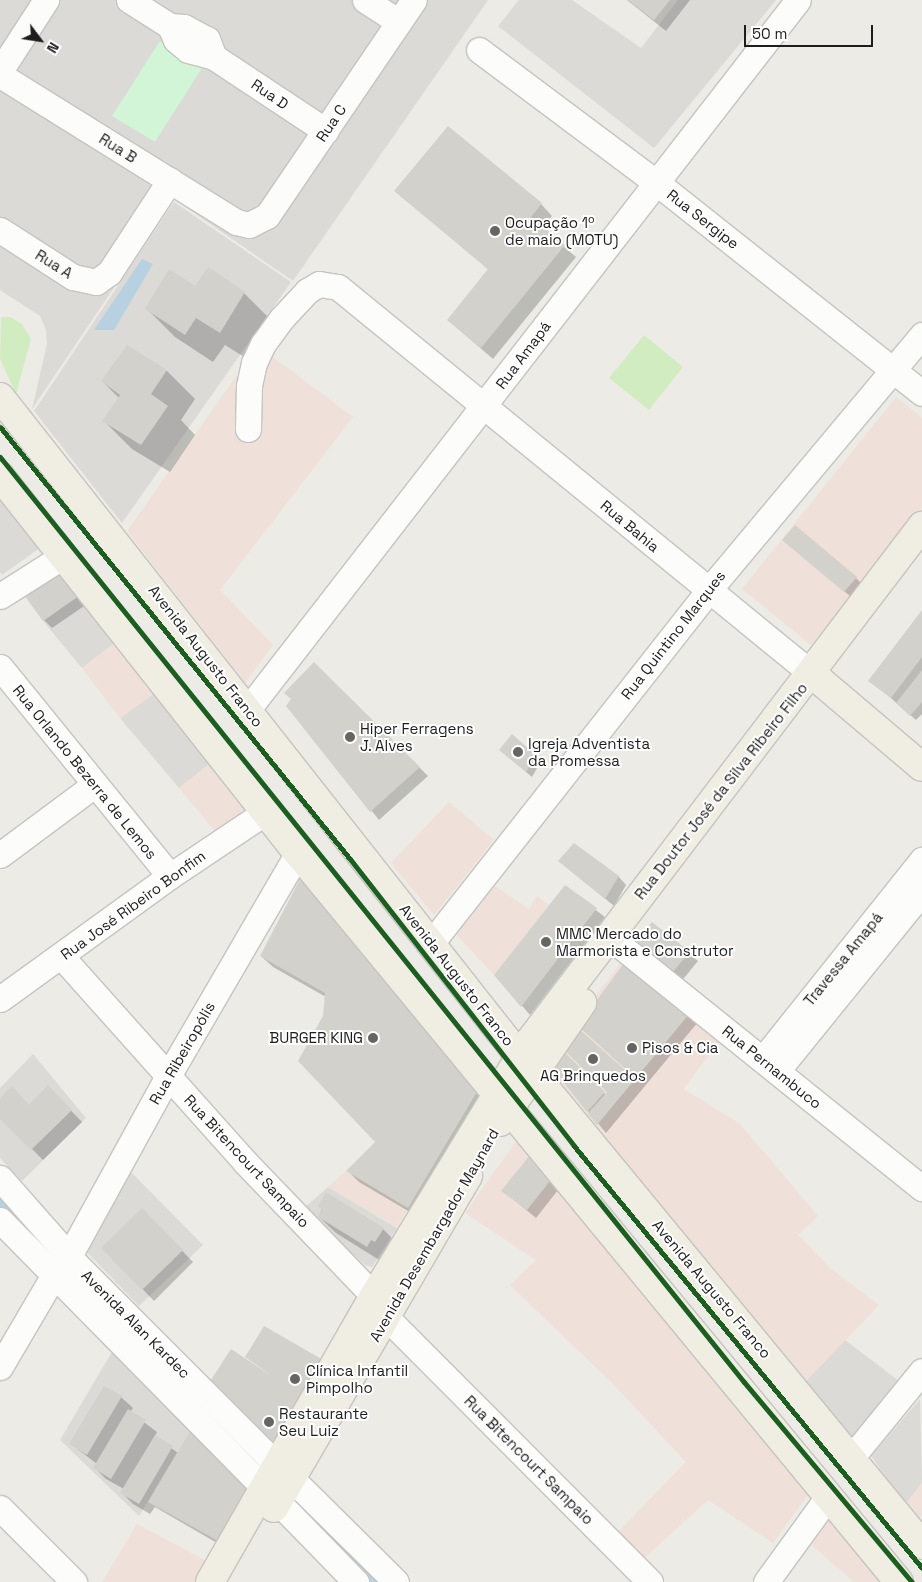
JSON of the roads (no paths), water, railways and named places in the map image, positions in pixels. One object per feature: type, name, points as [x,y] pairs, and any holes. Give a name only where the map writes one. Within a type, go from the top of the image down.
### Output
[{"type":"main road","name":"Avenida Augusto Franco","points":[[0,397],[432,942],[526,1064],[922,1545]]},
{"type":"main road","points":[[0,476],[267,811],[298,853],[503,1100],[827,1498],[899,1582]]},
{"type":"main road","name":"Rua Doutor José da Silva Ribeiro Filho","points":[[526,1064],[622,947],[818,678],[922,526]]},
{"type":"main road","name":"Rua Doutor José da Silva Ribeiro Filho","points":[[526,1064],[818,678],[922,556]]},
{"type":"main road","name":"Rua Bahia","points":[[818,678],[922,766]]},
{"type":"main road","name":"Avenida Desembargador Maynard","points":[[210,1582],[271,1495],[380,1307],[526,1064]]},
{"type":"main road","name":"Avenida Desembargador Maynard","points":[[233,1582],[271,1495]]},
{"type":"street","points":[[0,71],[46,0]]},
{"type":"street","name":"Rua D","points":[[130,0],[170,26],[176,40],[188,50],[214,57],[326,131]]},
{"type":"street","points":[[365,0],[399,22]]},
{"type":"street","name":"Rua C","points":[[236,222],[249,226],[267,216],[414,0]]},
{"type":"street","name":"Rua Amapá","points":[[248,709],[798,0]]},
{"type":"street","name":"Rua Sergipe","points":[[480,50],[657,183],[922,393]]},
{"type":"street","name":"Rua B","points":[[0,75],[236,222]]},
{"type":"street","name":"Rua A","points":[[0,230],[81,281],[96,282],[109,273],[170,180]]},
{"type":"street","name":"Rua Bahia","points":[[248,429],[250,386],[254,363],[263,344],[307,291],[319,284],[338,287],[708,591],[818,678]]},
{"type":"street","name":"Rua Quintino Marques","points":[[432,942],[708,591],[922,335]]},
{"type":"street","points":[[0,596],[64,556]]},
{"type":"street","name":"Rua Orlando Bezerra de Lemos","points":[[0,667],[93,786],[170,876]]},
{"type":"street","points":[[0,855],[93,786]]},
{"type":"street","name":"Rua José Ribeiro Bonfim","points":[[0,999],[170,876],[267,811]]},
{"type":"street","name":"Rua Ribeiropólis","points":[[68,1256],[168,1076],[298,853]]},
{"type":"street","name":"Travessa Amapá","points":[[770,1065],[922,860]]},
{"type":"street","name":"Travessa Amapá","points":[[770,1065],[922,892]]},
{"type":"street","name":"Rua Pernambuco","points":[[622,947],[922,1188]]},
{"type":"street","name":"Rua Bitencourt Sampaio","points":[[61,956],[245,1162],[380,1307],[650,1582]]},
{"type":"street","name":"Avenida Alan Kardec","points":[[0,1178],[68,1256],[396,1582]]},
{"type":"street","name":"Avenida Alan Kardec","points":[[0,1220],[356,1582]]},
{"type":"street","points":[[0,1368],[54,1275]]},
{"type":"street","points":[[851,1458],[922,1371]]},
{"type":"street","points":[[766,1582],[827,1498]]},
{"type":"street","points":[[0,1508],[74,1582]]},
{"type":"water","points":[[142,259],[153,264],[114,330],[94,330]]},
{"type":"waterway","points":[[0,1200],[56,1259]]},
{"type":"waterway","points":[[225,1431],[262,1468]]},
{"type":"waterway","points":[[326,1533],[374,1582]]},
{"type":"place","name":"Ocupação 1º de maio (MOTU)","points":[[495,231]]},
{"type":"place","name":"Hiper Ferragens J. Alves","points":[[350,737]]},
{"type":"place","name":"Igreja Adventista da Promessa","points":[[518,752]]},
{"type":"place","name":"MMC Mercado do Marmorista e Construtor","points":[[546,942]]},
{"type":"place","name":"BURGER KING","points":[[373,1038]]},
{"type":"place","name":"Pisos & Cia","points":[[632,1048]]},
{"type":"place","name":"AG Brinquedos","points":[[593,1059]]},
{"type":"place","name":"Clínica Infantil Pimpolho","points":[[295,1379]]},
{"type":"place","name":"Restaurante Seu Luiz","points":[[269,1422]]}]
